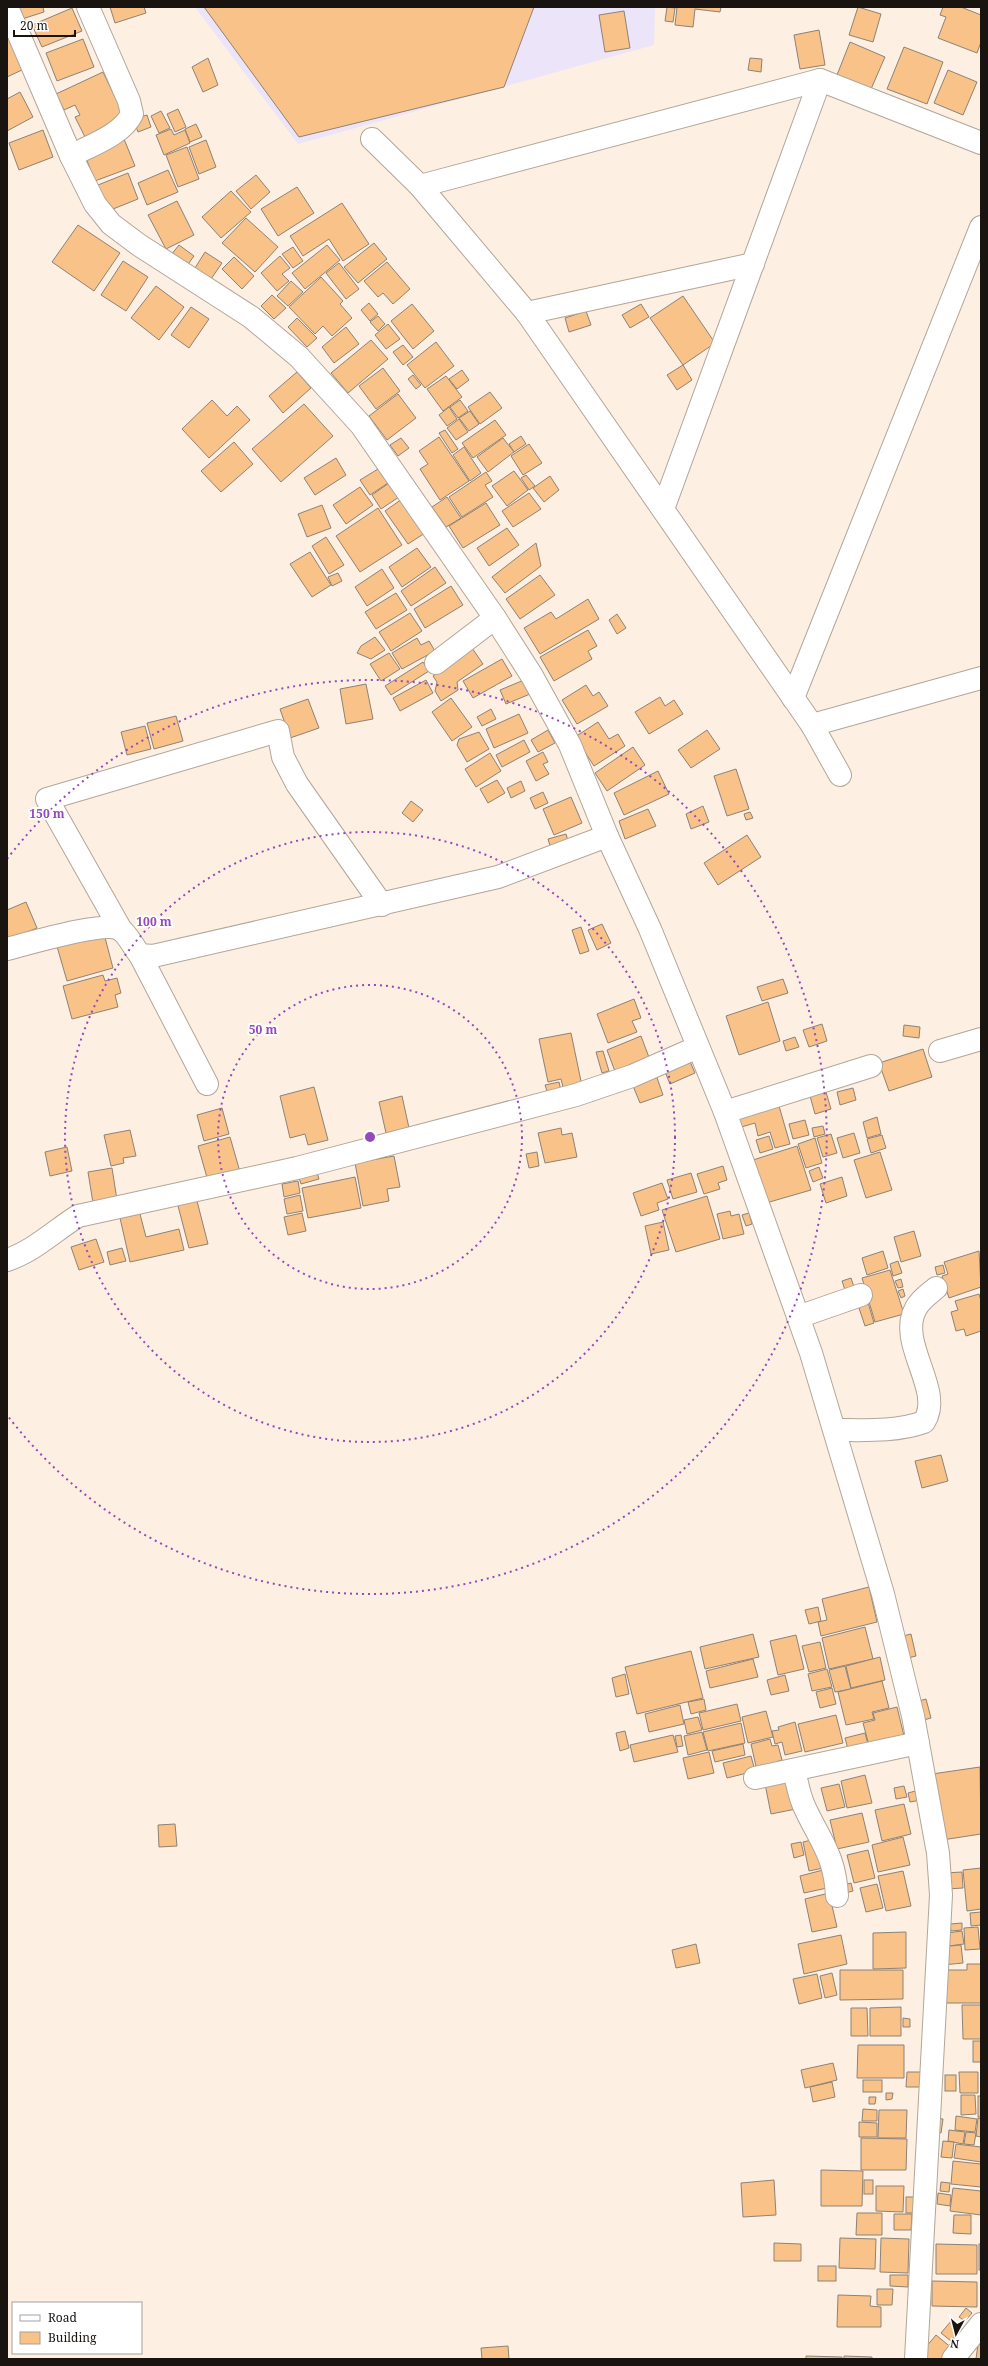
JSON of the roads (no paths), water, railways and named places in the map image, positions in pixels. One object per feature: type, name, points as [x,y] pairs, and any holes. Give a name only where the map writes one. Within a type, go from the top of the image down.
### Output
[{"type":"street","points":[[7,7],[70,156],[95,204],[111,224],[139,245],[251,316],[304,363],[361,425],[495,618],[532,676],[570,745],[607,836],[650,929],[725,1112],[798,1317],[835,1430],[883,1594],[918,1743],[938,1853],[941,1895],[916,2359]]},
{"type":"street","points":[[70,156],[121,129],[128,122],[132,114],[128,101],[88,7]]},
{"type":"street","points":[[663,509],[820,80]]},
{"type":"street","points":[[420,186],[820,80],[980,138]]},
{"type":"street","points":[[372,139],[420,186],[527,313],[812,725],[840,775]]},
{"type":"street","points":[[793,698],[981,227]]},
{"type":"street","points":[[527,313],[753,264]]},
{"type":"street","points":[[436,663],[495,618]]},
{"type":"street","points":[[812,725],[981,678]]},
{"type":"street","points":[[207,1084],[140,955],[121,930],[47,799],[278,731],[283,757],[297,784],[382,905]]},
{"type":"street","points":[[140,955],[153,956],[382,905],[498,876],[607,836]]},
{"type":"street","points":[[7,949],[84,930],[110,928],[121,930]]},
{"type":"street","points":[[940,1051],[981,1039]]},
{"type":"street","points":[[7,1260],[36,1247],[58,1229],[78,1216],[296,1168],[576,1095],[632,1076],[698,1047]]},
{"type":"street","points":[[725,1112],[871,1066]]},
{"type":"street","points":[[835,1430],[873,1430],[916,1425],[924,1422],[930,1408],[911,1332],[912,1318],[920,1301],[936,1288]]},
{"type":"street","points":[[798,1317],[861,1295]]},
{"type":"street","points":[[755,1778],[918,1743]]},
{"type":"street","points":[[794,1770],[803,1804],[828,1853],[836,1874],[837,1896]]},
{"type":"street","points":[[953,2359],[981,2324]]}]
